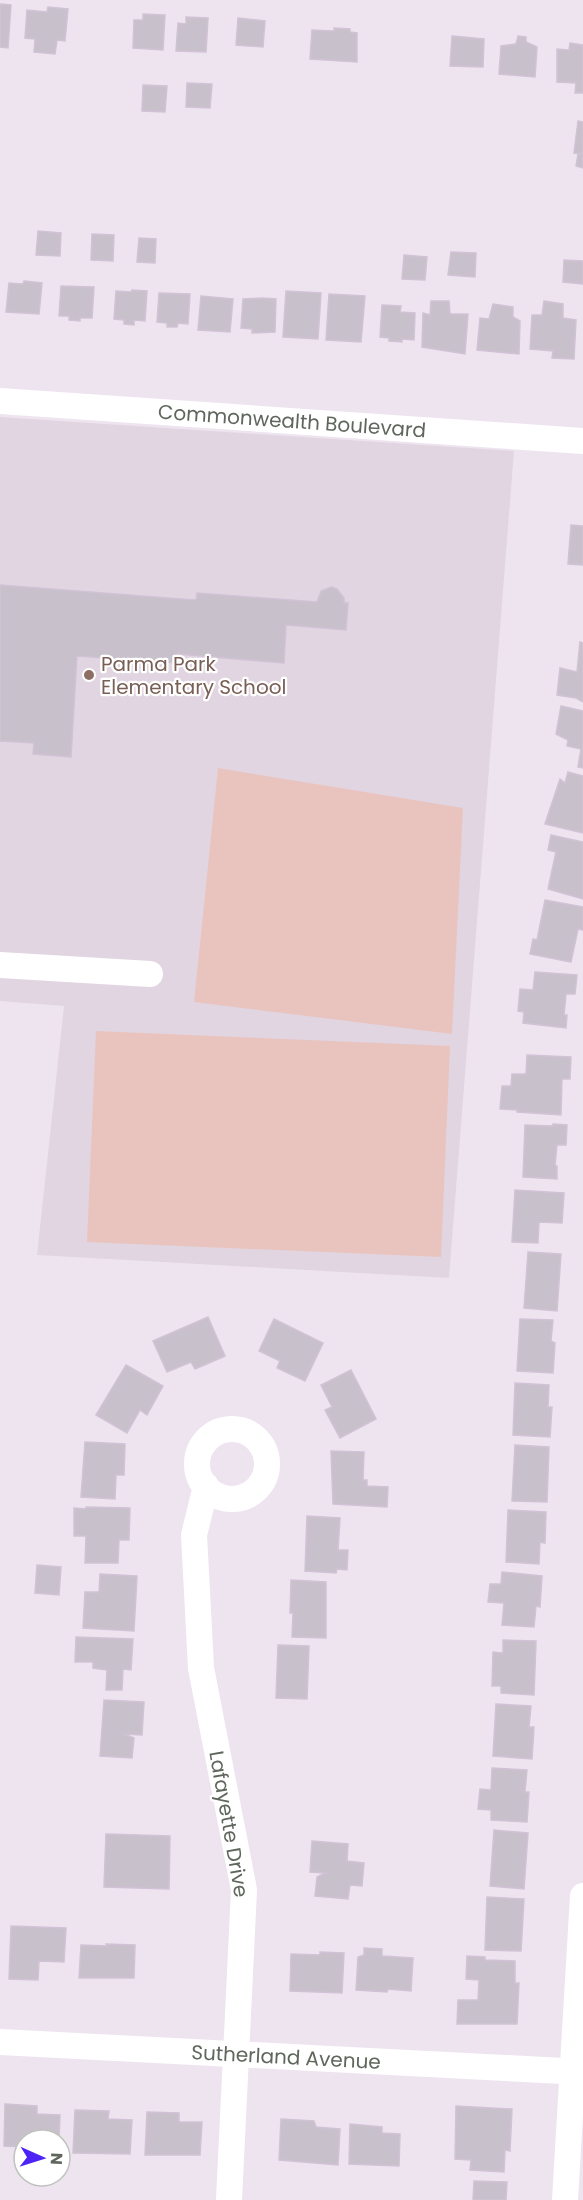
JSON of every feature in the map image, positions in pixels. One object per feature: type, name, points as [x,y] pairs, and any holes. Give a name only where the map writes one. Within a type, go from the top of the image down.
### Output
[{"type":"street","name":"Commonwealth Boulevard","points":[[0,402],[583,441]]},
{"type":"street","points":[[0,965],[150,974]]},
{"type":"street","name":"Lafayette Drive","points":[[206,1486],[194,1535],[201,1668],[244,1890],[229,2200]]},
{"type":"street","points":[[565,2200],[577,2072],[583,1896]]},
{"type":"street","name":"Sutherland Avenue","points":[[0,2042],[577,2072]]},
{"type":"shaded area","points":[[0,417],[514,451],[449,1278],[37,1255],[64,1006],[0,1001]]},
{"type":"shaded area","points":[[218,768],[463,808],[452,1034],[194,1002]]},
{"type":"shaded area","points":[[96,1031],[450,1046],[441,1257],[87,1242]]},
{"type":"building","points":[[0,4],[11,5],[8,48],[0,47]]},
{"type":"building","points":[[48,7],[68,9],[65,41],[57,40],[55,54],[34,52],[35,39],[25,38],[27,10],[47,12]]},
{"type":"building","points":[[143,14],[165,15],[163,50],[133,48],[134,20],[143,20]]},
{"type":"building","points":[[186,17],[208,18],[206,52],[176,51],[178,23],[186,24]]},
{"type":"building","points":[[238,18],[265,21],[263,47],[236,45]]},
{"type":"building","points":[[334,28],[350,29],[350,32],[357,33],[357,62],[310,59],[312,30],[334,31]]},
{"type":"building","points":[[452,36],[484,39],[483,67],[450,66]]},
{"type":"building","points":[[518,36],[526,37],[526,42],[537,47],[535,77],[499,74],[501,46],[516,44]]},
{"type":"building","points":[[570,43],[583,45],[583,93],[575,93],[576,83],[557,82],[557,49],[569,50]]},
{"type":"building","points":[[187,83],[212,84],[210,108],[186,107]]},
{"type":"building","points":[[143,85],[167,86],[165,112],[142,111]]},
{"type":"building","points":[[578,121],[583,122],[583,154],[574,153]]},
{"type":"building","points":[[578,154],[583,154],[583,168],[576,166]]},
{"type":"building","points":[[38,231],[61,233],[60,256],[36,255]]},
{"type":"building","points":[[92,234],[114,235],[113,261],[91,260]]},
{"type":"building","points":[[139,238],[156,239],[155,263],[137,262]]},
{"type":"building","points":[[451,252],[476,253],[475,277],[448,275]]},
{"type":"building","points":[[404,255],[427,257],[425,280],[402,279]]},
{"type":"building","points":[[564,260],[583,261],[583,284],[563,282]]},
{"type":"building","points":[[24,281],[42,283],[39,314],[6,312],[9,283],[23,284]]},
{"type":"building","points":[[61,286],[94,287],[92,318],[80,318],[80,321],[69,320],[69,316],[59,316]]},
{"type":"building","points":[[132,290],[147,291],[145,321],[134,320],[134,325],[124,324],[124,320],[114,319],[116,291],[131,292]]},
{"type":"building","points":[[286,291],[321,293],[318,339],[283,337]]},
{"type":"building","points":[[159,293],[190,294],[188,324],[178,323],[177,327],[167,327],[167,323],[157,322]]},
{"type":"building","points":[[329,294],[365,296],[361,342],[326,340]]},
{"type":"building","points":[[201,296],[233,299],[230,332],[198,330]]},
{"type":"building","points":[[243,299],[276,299],[275,332],[252,333],[252,329],[241,328]]},
{"type":"building","points":[[431,301],[449,301],[450,314],[468,314],[465,354],[422,347],[423,313],[430,315]]},
{"type":"building","points":[[544,301],[563,304],[563,318],[576,320],[574,359],[552,358],[553,351],[530,349],[532,315],[542,315]]},
{"type":"building","points":[[493,304],[513,307],[513,317],[520,321],[519,354],[477,350],[480,318],[489,319]]},
{"type":"building","points":[[382,305],[401,306],[400,312],[415,313],[414,340],[389,341],[389,338],[380,337]]},
{"type":"building","points":[[571,525],[583,526],[583,565],[568,564]]},
{"type":"building","points":[[0,585],[196,600],[197,593],[317,602],[321,591],[331,587],[337,589],[344,598],[344,603],[348,603],[346,630],[286,625],[284,663],[178,654],[177,663],[77,656],[71,757],[33,754],[34,743],[0,741]]},
{"type":"building","points":[[580,642],[583,643],[583,702],[576,698],[557,695],[560,668],[577,672]]},
{"type":"building","points":[[561,706],[583,711],[583,768],[578,767],[581,749],[567,746],[568,740],[556,734]]},
{"type":"building","points":[[568,772],[583,776],[583,833],[545,824],[560,779],[565,783]]},
{"type":"building","points":[[551,835],[583,842],[583,899],[548,889],[556,852],[548,850]]},
{"type":"building","points":[[545,900],[583,907],[583,930],[578,929],[571,962],[530,954],[533,939],[537,940]]},
{"type":"building","points":[[535,972],[577,975],[575,994],[566,994],[564,1015],[567,1015],[566,1028],[523,1023],[524,1012],[518,1011],[520,989],[533,990]]},
{"type":"building","points":[[527,1055],[571,1057],[570,1079],[562,1079],[561,1115],[500,1109],[502,1086],[511,1086],[512,1074],[526,1074]]},
{"type":"building","points":[[553,1124],[567,1125],[566,1145],[557,1145],[555,1165],[557,1166],[557,1179],[523,1177],[525,1125],[553,1126]]},
{"type":"building","points":[[515,1190],[564,1193],[562,1223],[539,1222],[538,1243],[512,1242]]},
{"type":"building","points":[[528,1252],[561,1254],[557,1311],[524,1308]]},
{"type":"building","points":[[208,1317],[225,1356],[195,1369],[191,1362],[167,1372],[153,1341]]},
{"type":"building","points":[[274,1319],[323,1343],[305,1381],[277,1368],[280,1361],[259,1351]]},
{"type":"building","points":[[520,1319],[553,1320],[551,1341],[555,1343],[553,1373],[517,1371]]},
{"type":"building","points":[[126,1365],[163,1386],[147,1415],[140,1410],[127,1433],[96,1415]]},
{"type":"building","points":[[351,1370],[376,1419],[340,1438],[325,1410],[332,1407],[321,1385]]},
{"type":"building","points":[[515,1383],[549,1385],[548,1407],[552,1407],[550,1437],[513,1435]]},
{"type":"building","points":[[85,1442],[125,1444],[124,1475],[116,1475],[115,1499],[81,1497]]},
{"type":"building","points":[[515,1445],[549,1447],[547,1502],[512,1501]]},
{"type":"building","points":[[331,1451],[364,1452],[363,1480],[367,1480],[367,1486],[388,1487],[387,1507],[333,1504]]},
{"type":"building","points":[[86,1507],[130,1508],[129,1540],[119,1540],[118,1563],[85,1563],[86,1536],[74,1536],[74,1508],[86,1509]]},
{"type":"building","points":[[508,1510],[546,1512],[545,1543],[540,1542],[539,1564],[506,1562]]},
{"type":"building","points":[[307,1516],[340,1518],[338,1550],[348,1550],[347,1570],[337,1569],[336,1573],[305,1571]]},
{"type":"building","points":[[37,1565],[61,1567],[59,1595],[35,1593]]},
{"type":"building","points":[[502,1572],[542,1576],[540,1607],[536,1606],[534,1627],[502,1625],[504,1603],[488,1602],[490,1584],[501,1584]]},
{"type":"building","points":[[100,1574],[137,1576],[134,1631],[83,1628],[85,1592],[99,1592]]},
{"type":"building","points":[[291,1580],[326,1582],[326,1638],[292,1637]]},
{"type":"building","points":[[76,1637],[133,1639],[131,1670],[123,1669],[122,1690],[106,1690],[107,1670],[93,1668],[93,1662],[75,1662]]},
{"type":"building","points":[[503,1640],[536,1641],[534,1695],[501,1693],[501,1686],[492,1686],[493,1652],[503,1653]]},
{"type":"building","points":[[278,1645],[309,1646],[307,1699],[276,1698]]},
{"type":"building","points":[[104,1700],[144,1702],[142,1735],[124,1734],[134,1738],[132,1758],[100,1756]]},
{"type":"building","points":[[496,1704],[531,1706],[529,1727],[534,1727],[532,1759],[493,1756]]},
{"type":"building","points":[[492,1768],[527,1770],[525,1792],[529,1792],[527,1822],[491,1820],[491,1810],[478,1809],[480,1789],[491,1790]]},
{"type":"building","points":[[494,1830],[528,1833],[524,1889],[490,1886]]},
{"type":"building","points":[[106,1834],[170,1836],[169,1889],[104,1887]]},
{"type":"building","points":[[312,1841],[348,1844],[347,1861],[364,1863],[362,1886],[350,1885],[348,1899],[315,1896],[317,1877],[325,1873],[310,1872]]},
{"type":"building","points":[[487,1897],[524,1899],[521,1951],[485,1950]]},
{"type":"building","points":[[11,1926],[66,1928],[64,1962],[39,1961],[38,1980],[9,1979]]},
{"type":"building","points":[[106,1944],[135,1945],[134,1978],[79,1978],[81,1945],[107,1946]]},
{"type":"building","points":[[364,1948],[382,1949],[382,1956],[413,1958],[411,1991],[356,1990],[358,1957],[364,1955]]},
{"type":"building","points":[[320,1952],[344,1953],[342,1993],[290,1991],[291,1954],[320,1955]]},
{"type":"building","points":[[467,1956],[485,1957],[485,1960],[515,1961],[515,1983],[519,1983],[517,2024],[457,2024],[458,2000],[478,2000],[479,1980],[466,1979]]},
{"type":"building","points":[[5,2104],[37,2106],[37,2114],[60,2115],[59,2128],[12,2128],[12,2146],[4,2146]]},
{"type":"building","points":[[456,2106],[512,2109],[510,2151],[505,2150],[504,2172],[470,2170],[471,2160],[455,2159]]},
{"type":"building","points":[[75,2110],[109,2111],[108,2119],[132,2120],[130,2154],[73,2153]]},
{"type":"building","points":[[147,2112],[179,2113],[179,2122],[202,2122],[200,2155],[145,2155]]},
{"type":"building","points":[[281,2119],[314,2121],[316,2127],[340,2129],[338,2165],[279,2160]]},
{"type":"building","points":[[350,2124],[382,2127],[382,2133],[400,2134],[399,2166],[349,2164]]},
{"type":"building","points":[[474,2181],[507,2182],[506,2200],[473,2200]]},
{"type":"place","name":"Parma Park Elementary School","points":[[89,675]]}]
